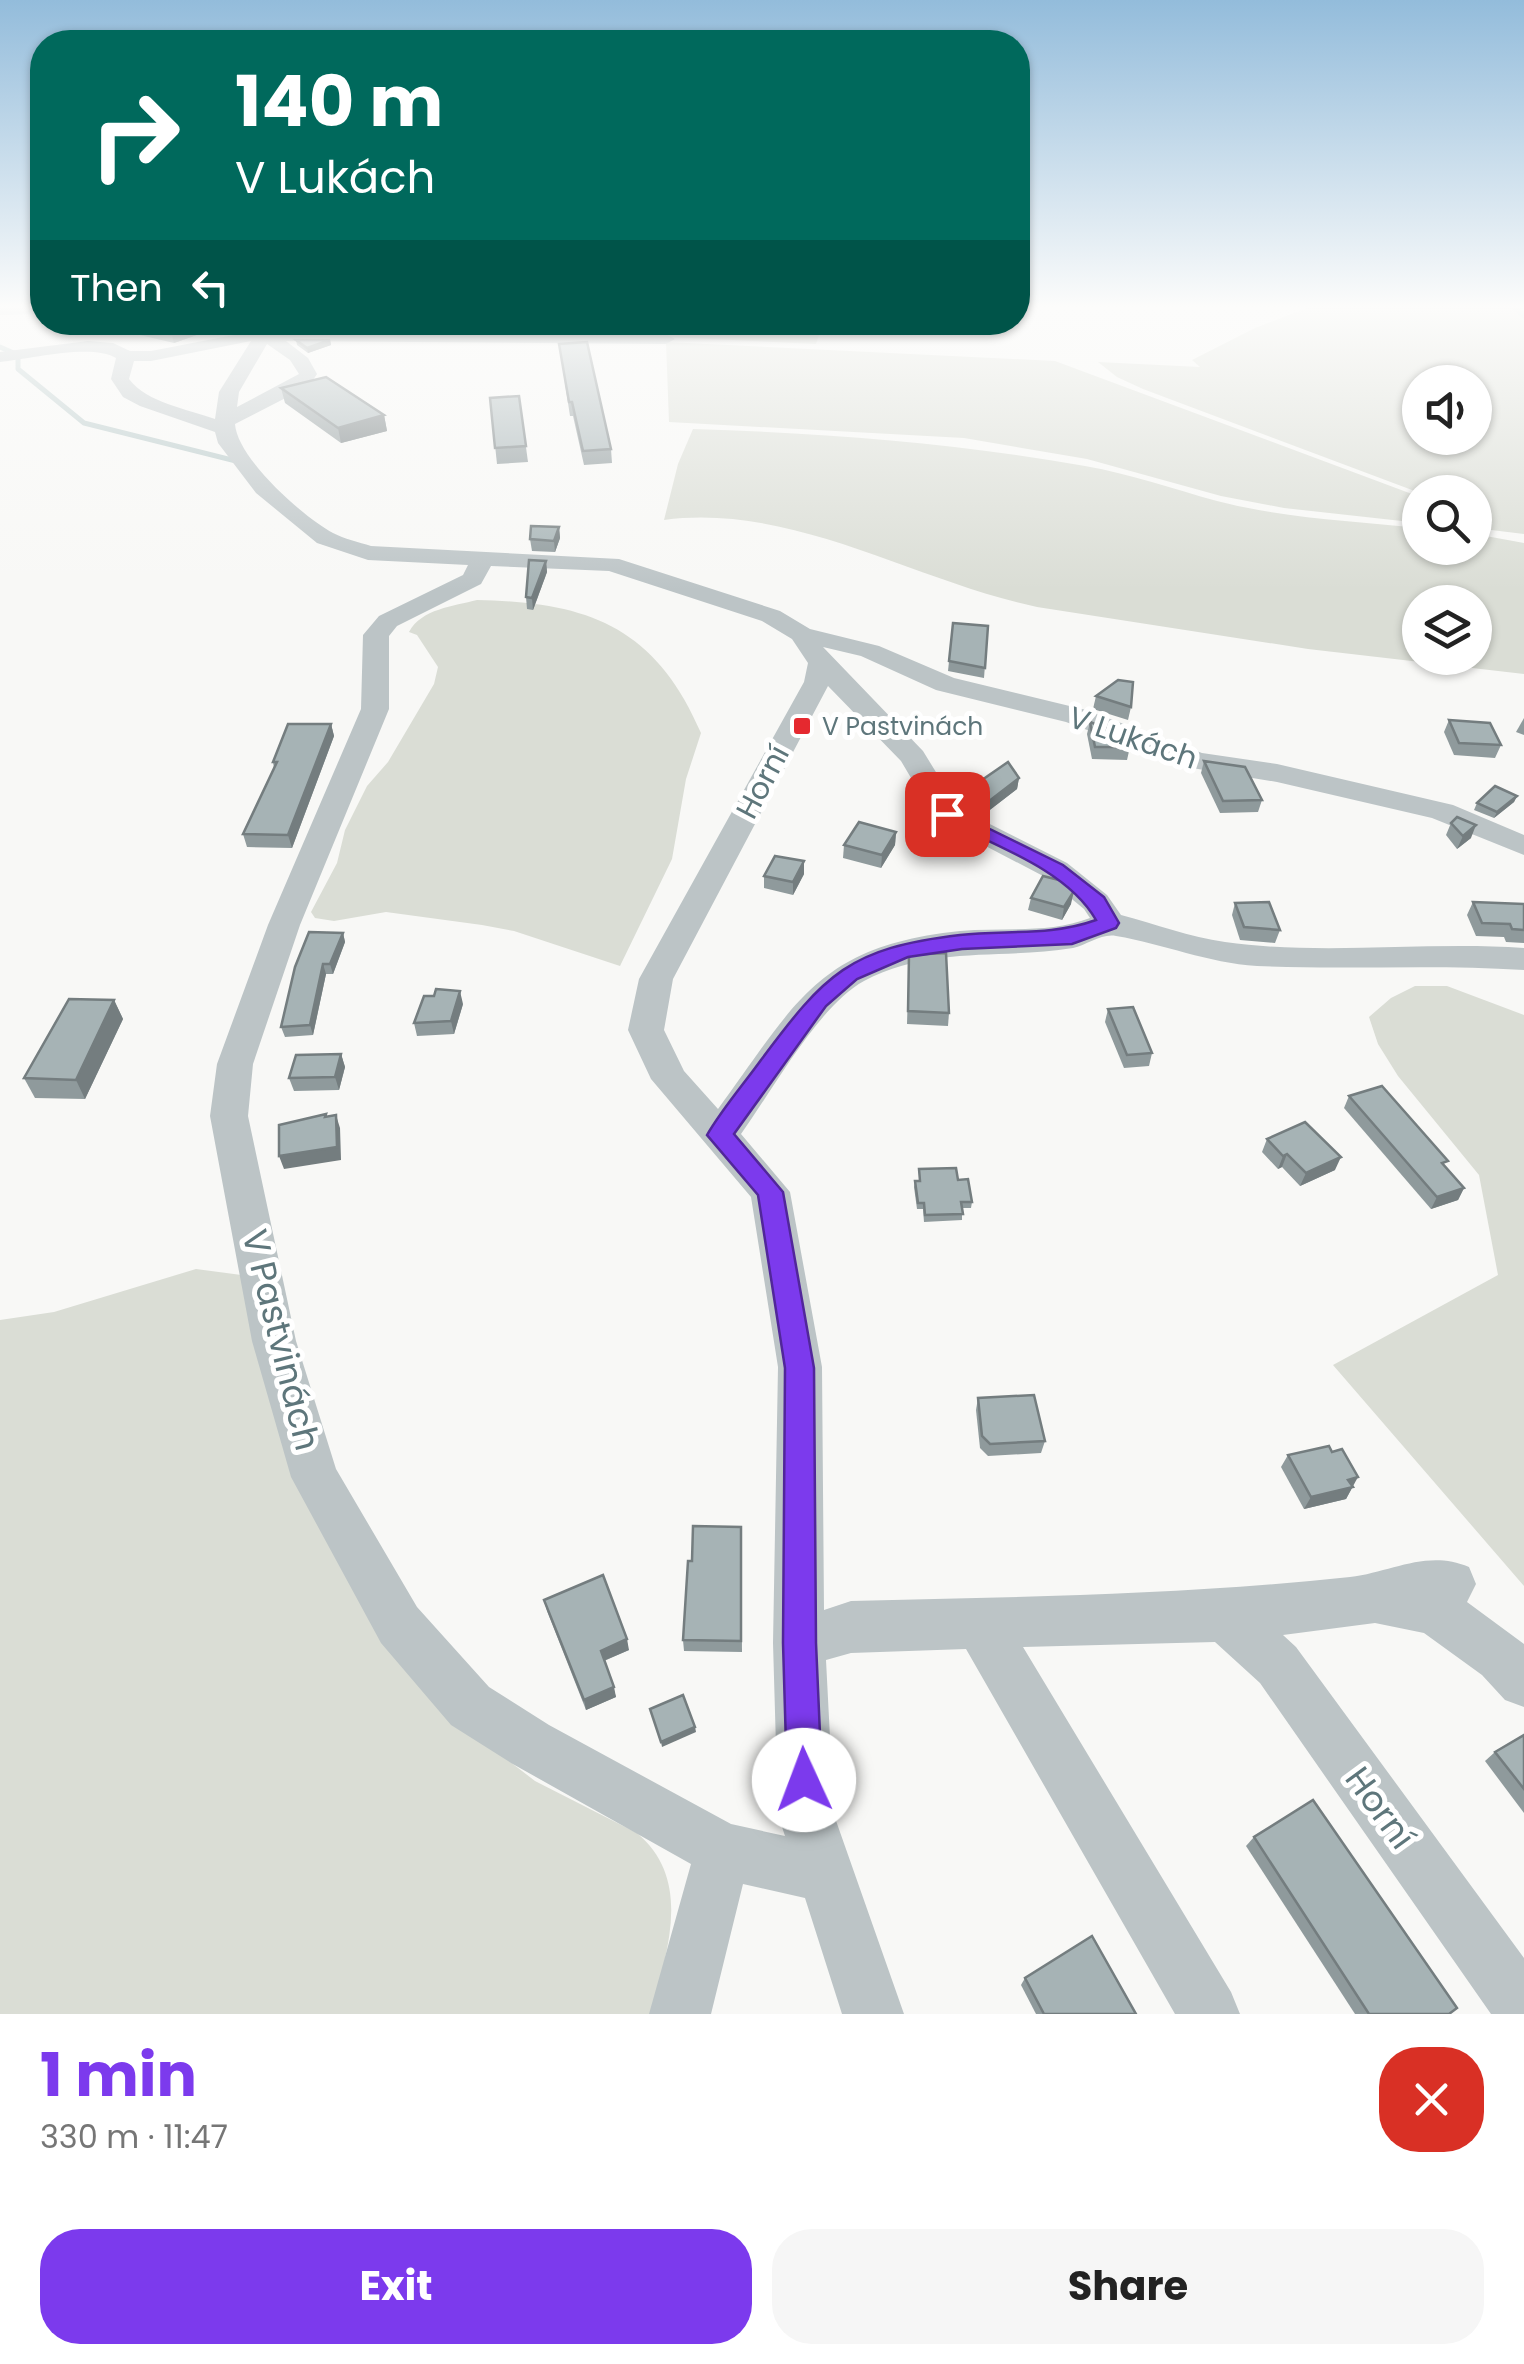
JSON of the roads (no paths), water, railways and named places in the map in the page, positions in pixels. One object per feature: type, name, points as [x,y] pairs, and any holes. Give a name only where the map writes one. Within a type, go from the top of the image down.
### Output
[{"type":"street","points":[[158,402],[225,424],[265,402]]},
{"type":"street","points":[[226,402],[228,443],[264,488],[325,538],[368,553],[611,564],[771,616],[802,634],[821,663],[913,757],[947,814],[1056,870],[1096,902],[1109,923]]},
{"type":"street","name":"V Pastvinách","points":[[484,557],[473,579],[388,621],[376,635],[375,709],[338,790],[278,942],[235,1064],[229,1116],[274,1341],[315,1477],[362,1565],[400,1625],[470,1706],[530,1744],[722,1851],[826,1874]]},
{"type":"street","name":"V Lukách","points":[[802,634],[870,651],[946,684],[1076,716],[1196,760],[1442,811],[1524,846]]},
{"type":"street","name":"Horní","points":[[821,663],[817,682],[656,979],[646,1030],[669,1079],[770,1192],[800,1368],[800,1643],[806,1815],[873,2014]]},
{"type":"street","points":[[720,1135],[818,1000],[849,974],[904,950],[962,942],[1072,937],[1109,923],[1224,953],[1255,956],[1345,959],[1454,954],[1524,959]]},
{"type":"street","points":[[800,1643],[851,1628],[1225,1616],[1369,1600],[1414,1585],[1451,1584]]},
{"type":"street","points":[[1369,1600],[1434,1609],[1500,1657],[1524,1681]]},
{"type":"street","name":"Horní","points":[[1225,1616],[1278,1665],[1524,2009]]},
{"type":"street","points":[[981,1625],[1208,2014]]},
{"type":"street","points":[[680,2014],[722,1851]]},
{"type":"waterway","points":[[58,402],[84,423],[240,462]]},
{"type":"place","name":"V Pastvinách","points":[[802,726]]}]
